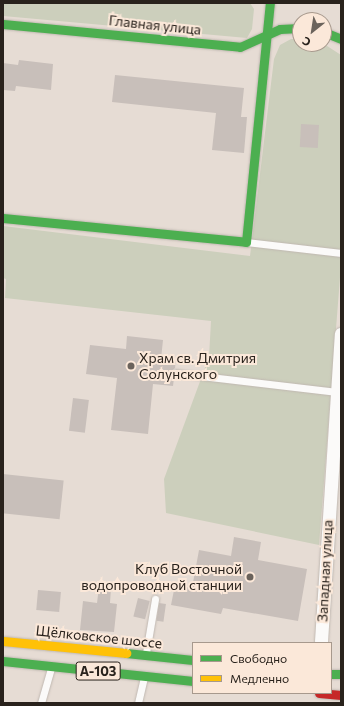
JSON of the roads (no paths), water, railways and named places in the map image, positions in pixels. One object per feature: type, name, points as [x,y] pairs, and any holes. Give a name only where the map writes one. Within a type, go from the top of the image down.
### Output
[{"type":"street","points":[[260,3],[270,6],[281,17],[292,20]]},
{"type":"street","points":[[3,218],[246,242],[265,37],[270,6]]},
{"type":"street","name":"Главная улица","points":[[3,24],[240,47],[280,29],[292,28]]},
{"type":"street","name":"Западная улица","points":[[321,641],[337,433],[341,334]]},
{"type":"street","name":"Щёлковское шоссе","points":[[3,641],[192,660]]},
{"type":"street","name":"А-103","points":[[3,661],[192,681]]},
{"type":"street","points":[[330,694],[341,695]]},
{"type":"lane","points":[[246,242],[341,253]]},
{"type":"lane","points":[[175,373],[338,384]]},
{"type":"lane","points":[[146,656],[155,599]]},
{"type":"lane","points":[[41,703],[52,666]]},
{"type":"lane","points":[[138,703],[144,676]]},
{"type":"place","name":"Храм св. Дмитрия Солунского","points":[[131,366]]},
{"type":"place","name":"Клуб Восточной водопроводной станции","points":[[250,577]]}]
